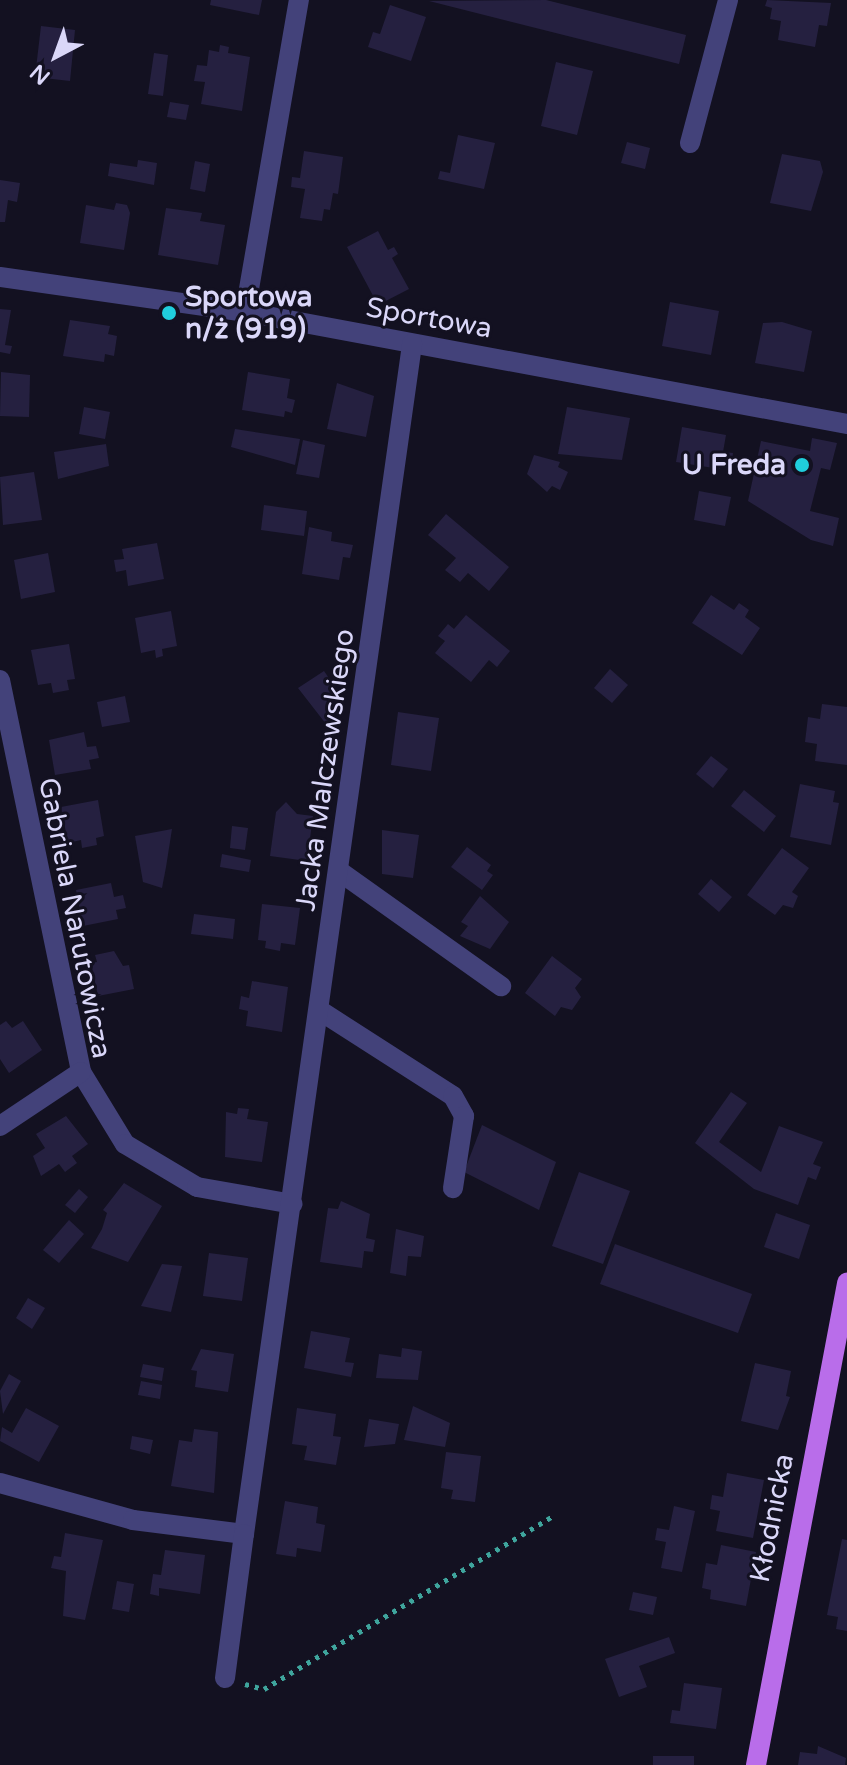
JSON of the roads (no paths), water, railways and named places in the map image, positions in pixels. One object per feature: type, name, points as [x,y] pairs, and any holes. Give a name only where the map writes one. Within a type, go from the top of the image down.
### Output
[{"type":"main road","name":"Kłodnicka","points":[[756,1765],[847,1282]]},
{"type":"street","points":[[245,312],[299,0]]},
{"type":"street","points":[[690,143],[728,0]]},
{"type":"street","name":"Sportowa","points":[[0,277],[245,312],[847,424]]},
{"type":"street","name":"Jacka Malczewskiego","points":[[225,1678],[412,344]]},
{"type":"street","name":"Gabriela Narutowicza","points":[[0,680],[81,1072],[0,1126]]},
{"type":"street","points":[[339,871],[501,986]]},
{"type":"street","points":[[319,1010],[453,1096],[464,1116],[453,1188]]},
{"type":"street","points":[[81,1072],[125,1144],[197,1187],[292,1204]]},
{"type":"street","points":[[0,1483],[133,1520],[244,1534]]},
{"type":"place","name":"Sportowa n/ż (919)","points":[[169,313]]},
{"type":"place","name":"U Freda","points":[[802,465]]}]
